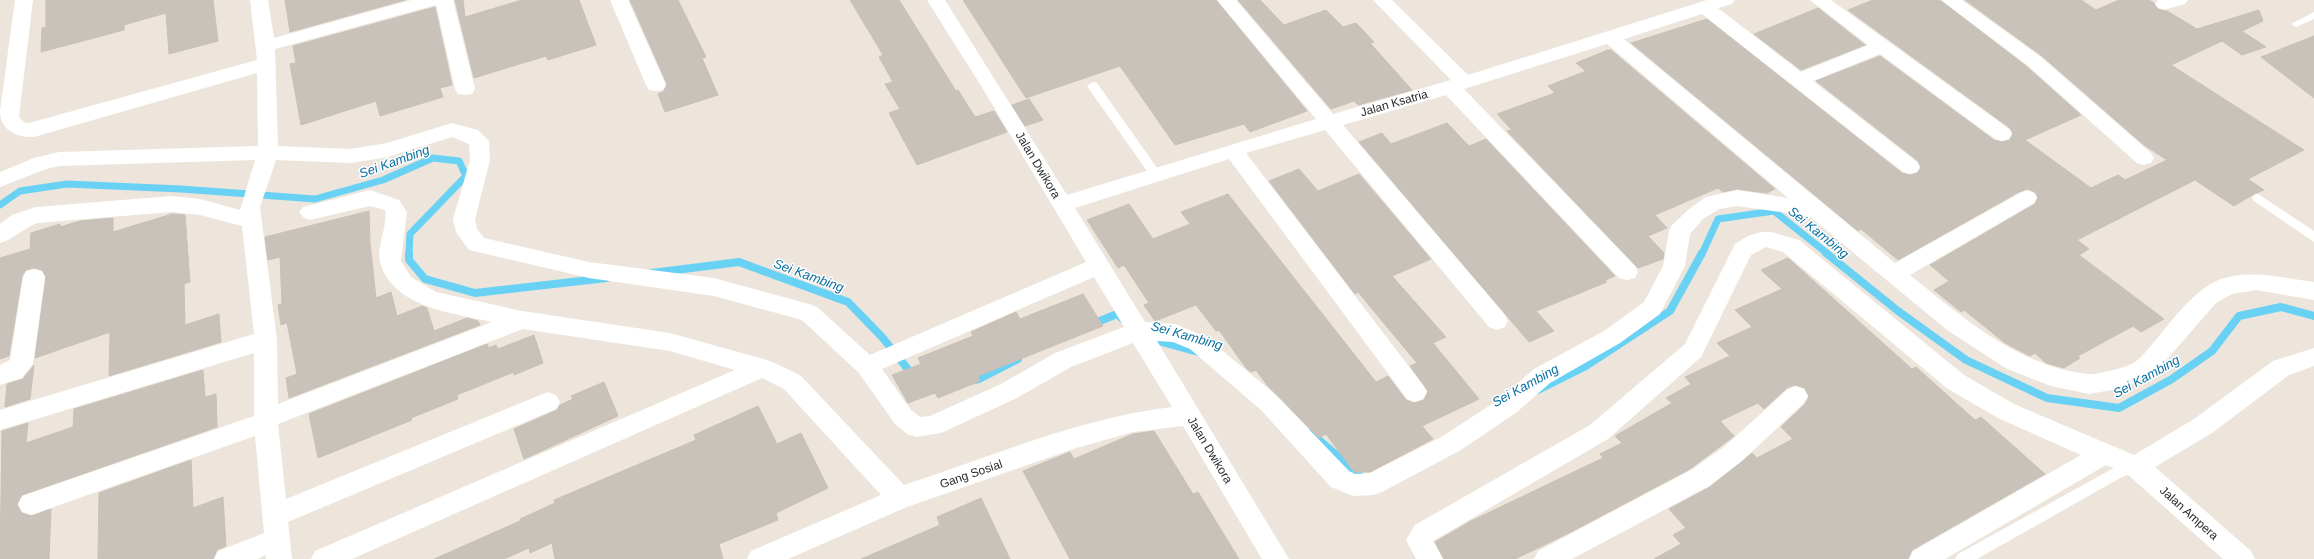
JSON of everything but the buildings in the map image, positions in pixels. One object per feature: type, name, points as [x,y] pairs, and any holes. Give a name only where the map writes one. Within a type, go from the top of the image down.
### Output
[{"type":"street","points":[[24,0],[4,118],[21,131],[34,130],[432,0]]},
{"type":"street","points":[[259,0],[266,55],[264,163],[250,214],[266,340],[267,420],[277,537]]},
{"type":"street","points":[[444,0],[465,89]]},
{"type":"street","points":[[619,0],[656,85]]},
{"type":"street","name":"Jalan Dwikora","points":[[936,0],[992,88],[1276,559]]},
{"type":"street","points":[[1226,0],[1497,321]]},
{"type":"street","points":[[1382,0],[1627,272]]},
{"type":"street","name":"Jalan Ksatria","points":[[1062,204],[1234,150],[1457,84],[1726,0]]},
{"type":"street","points":[[1819,0],[2002,134]]},
{"type":"street","points":[[1950,0],[2034,61],[2144,158]]},
{"type":"street","points":[[1705,7],[1910,167]]},
{"type":"street","points":[[1610,36],[1815,209],[1956,324],[2015,362],[2051,376],[2089,384],[2124,378],[2148,365],[2208,297],[2227,286],[2256,282],[2314,291]]},
{"type":"street","points":[[1799,80],[1881,46]]},
{"type":"street","points":[[0,180],[41,163],[59,159],[264,163],[351,156],[388,150],[452,130],[471,135],[479,140],[480,160],[464,218],[467,232],[477,244],[589,270],[714,287],[809,313],[867,366],[903,418],[916,427],[932,426],[1009,391],[1063,360],[1141,336],[1175,333],[1198,343],[1269,403],[1340,479],[1353,485],[1373,484],[1452,443],[1509,405],[1542,376],[1612,337],[1652,308],[1674,266],[1680,231],[1696,214],[1713,202],[1737,198],[1815,209]]},
{"type":"street","points":[[1234,150],[1415,392]]},
{"type":"street","points":[[310,212],[370,198],[392,204],[396,212],[390,261],[403,283],[430,299],[522,320],[670,342],[762,368],[792,382],[900,498]]},
{"type":"street","points":[[1894,274],[2027,198]]},
{"type":"street","points":[[0,235],[19,221],[36,215],[172,204],[250,214]]},
{"type":"street","points":[[1430,559],[1419,540],[1424,532],[1599,432],[1693,350],[1743,250],[1756,240],[1774,240],[1790,246],[1956,382],[2006,411],[2104,454],[2136,466],[2203,426],[2281,368],[2314,357]]},
{"type":"street","points":[[867,366],[1098,266]]},
{"type":"street","points":[[0,375],[14,370],[21,364],[34,277]]},
{"type":"street","points":[[30,504],[267,420],[522,320]]},
{"type":"street","points":[[0,420],[266,340]]},
{"type":"street","points":[[324,559],[762,368]]},
{"type":"street","points":[[1547,559],[1700,478],[1733,454],[1796,396]]},
{"type":"street","points":[[227,559],[277,537],[548,402]]},
{"type":"street","name":"Gang Sosial","points":[[760,559],[900,498],[1073,439],[1185,408]]},
{"type":"street","points":[[1922,559],[2104,454]]},
{"type":"street","name":"Jalan Ampera","points":[[2136,466],[2242,559]]},
{"type":"lane","points":[[2296,24],[2314,15]]},
{"type":"lane","points":[[1093,86],[1156,175]]},
{"type":"lane","points":[[2258,198],[2314,237]]},
{"type":"lane","points":[[1963,559],[2117,473],[2136,466]]},
{"type":"waterway","name":"Sei Kambing","points":[[0,205],[20,191],[67,184],[181,189],[315,199],[383,180],[433,158],[459,161],[466,176],[410,234],[409,254]]},
{"type":"waterway","name":"Sei Kambing","points":[[1702,254],[1718,219],[1774,211],[1828,254]]},
{"type":"waterway","name":"Sei Kambing","points":[[1538,390],[1586,366],[1670,311],[1702,253]]},
{"type":"waterway","name":"Sei Kambing","points":[[1826,253],[1898,311],[1966,360],[2047,398],[2119,408],[2172,379],[2212,351],[2239,316],[2281,307],[2314,316]]},
{"type":"waterway","name":"Sei Kambing","points":[[409,254],[409,260],[425,279],[475,293],[607,278]]},
{"type":"waterway","name":"Sei Kambing","points":[[652,273],[739,262],[848,302],[882,337],[915,378]]},
{"type":"waterway","name":"Sei Kambing","points":[[1090,325],[1117,314],[1124,320]]},
{"type":"waterway","name":"Sei Kambing","points":[[1147,338],[1202,353]]},
{"type":"waterway","name":"Sei Kambing","points":[[969,381],[979,379],[1018,359]]},
{"type":"waterway","name":"Sei Kambing","points":[[1311,433],[1365,480]]}]
